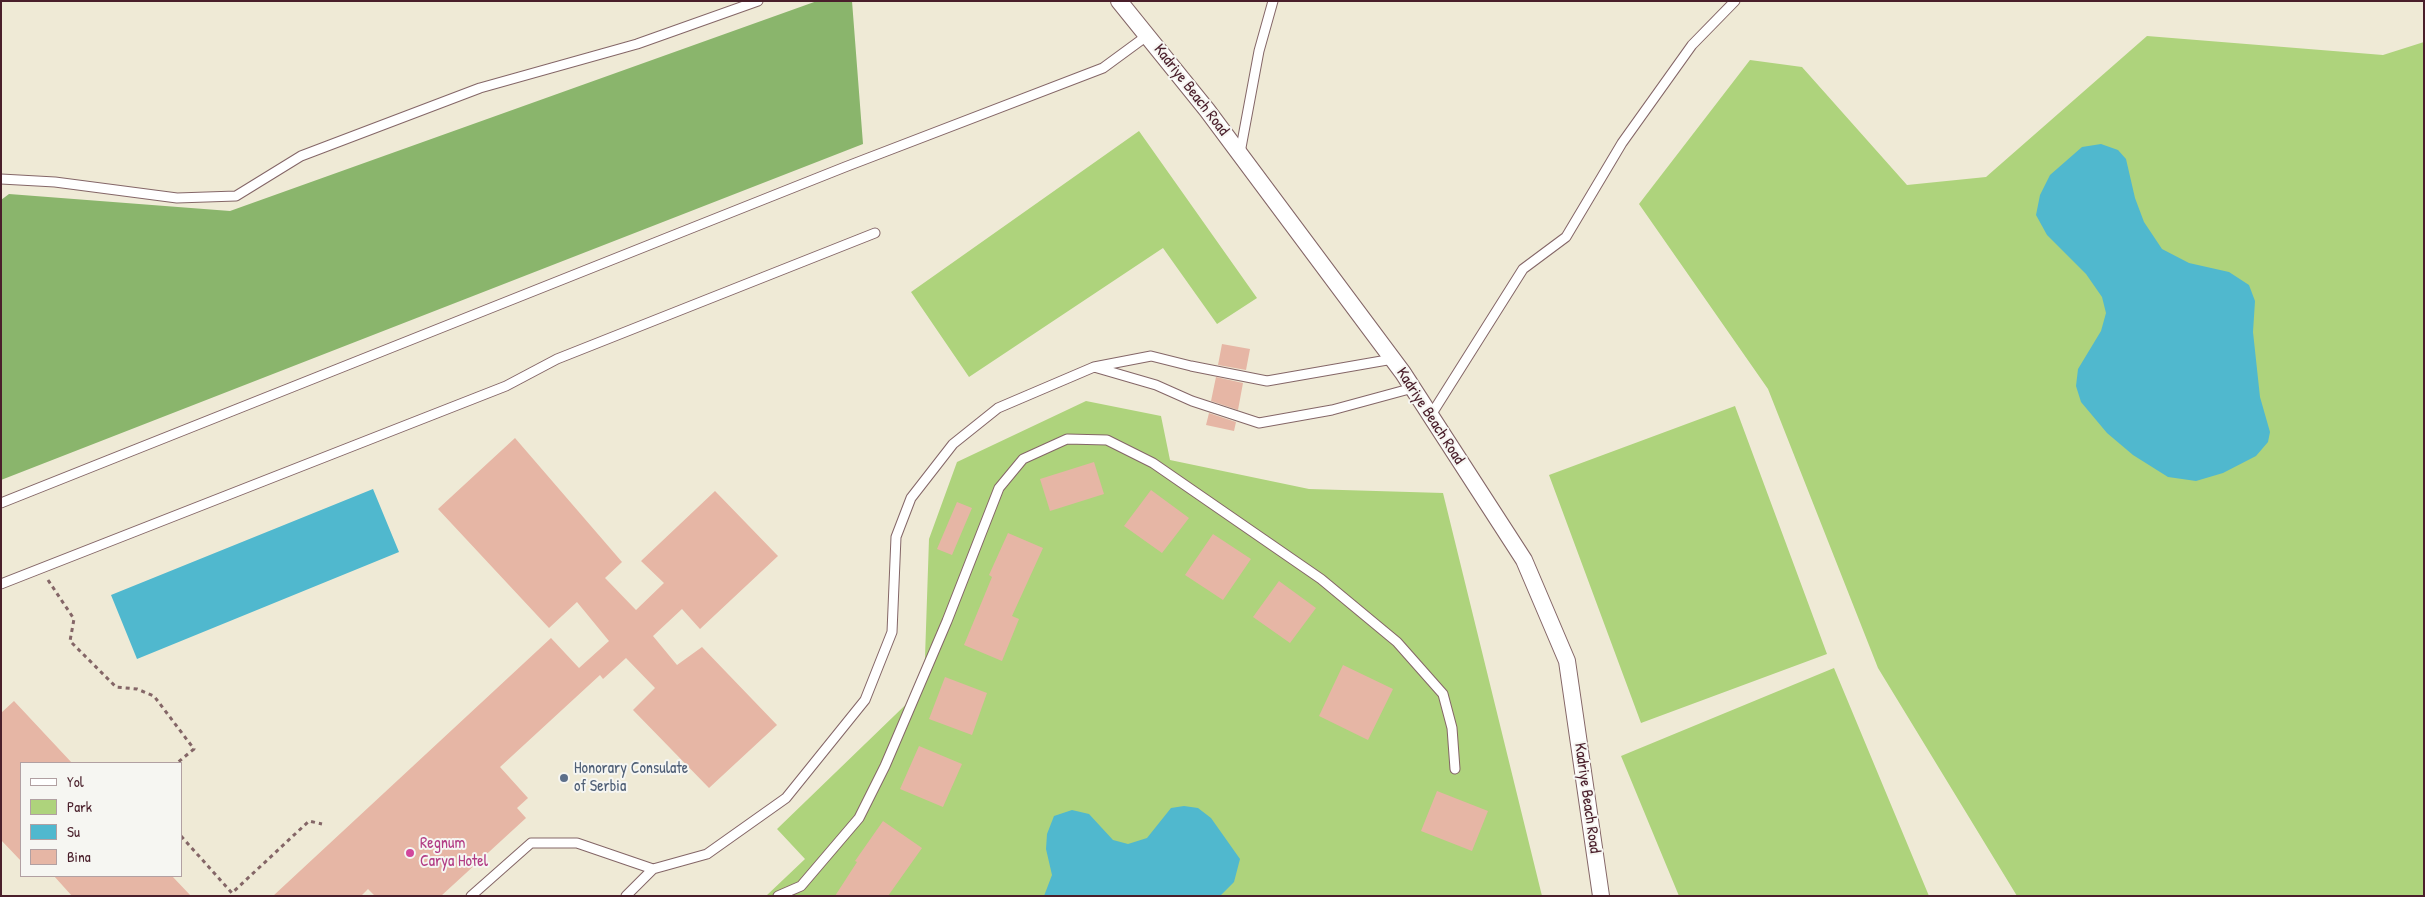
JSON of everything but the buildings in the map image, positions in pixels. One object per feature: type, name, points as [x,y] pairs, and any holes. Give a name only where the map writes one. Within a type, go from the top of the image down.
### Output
[{"type":"street","name":"Kadriye Beach Road","points":[[1119,1],[1148,35],[1240,153],[1393,359],[1524,560],[1567,661],[1601,896]]},
{"type":"lane","points":[[1,179],[55,182],[177,198],[236,196],[301,156],[480,88],[637,44],[758,1]]},
{"type":"lane","points":[[1240,153],[1260,51],[1273,1]]},
{"type":"lane","points":[[1431,416],[1523,269],[1566,237],[1622,144],[1692,45],[1735,1]]},
{"type":"lane","points":[[1,503],[845,167],[1103,68],[1148,35]]},
{"type":"lane","points":[[1,584],[496,389],[557,359],[875,232]]},
{"type":"lane","points":[[626,896],[653,869],[707,854],[786,798],[865,700],[892,632],[896,537],[911,498],[953,444],[998,408],[1094,367],[1151,356],[1267,381],[1393,359]]},
{"type":"lane","points":[[1094,367],[1156,385],[1192,401],[1259,423],[1332,410],[1413,388]]},
{"type":"lane","points":[[797,896],[801,886],[859,818],[885,766],[947,622],[999,488],[1022,459],[1067,439],[1107,440],[1152,463],[1321,578],[1389,636],[1443,694],[1452,728],[1455,769]]},
{"type":"lane","points":[[471,896],[531,844],[577,843],[653,869]]},
{"type":"lane","points":[[778,896],[801,886]]},
{"type":"path","points":[[41,569],[74,619],[70,641],[116,687],[137,689],[154,696],[194,749],[178,762]]},
{"type":"path","points":[[182,837],[232,893],[309,821],[322,824]]},
{"type":"green space","points":[[817,1],[852,1],[863,144],[1,480],[1,200],[9,194],[230,211]]},
{"type":"green space","points":[[2147,36],[2383,55],[2424,42],[2424,896],[2017,896],[1878,668],[1768,389],[1639,204],[1750,60],[1802,67],[1907,185],[1986,177]]},
{"type":"green space","points":[[1139,131],[1257,298],[1217,324],[1163,248],[969,377],[911,292]]},
{"type":"green space","points":[[1086,401],[1161,416],[1170,460],[1309,489],[1443,493],[1542,896],[766,896],[805,859],[777,829],[924,687],[929,539],[957,462]]},
{"type":"green space","points":[[1735,406],[1827,654],[1641,723],[1549,475]]},
{"type":"green space","points":[[1834,668],[1929,896],[1679,896],[1621,756]]},
{"type":"water","points":[[2101,144],[2118,150],[2126,159],[2135,198],[2144,222],[2162,249],[2189,263],[2229,272],[2249,285],[2255,301],[2253,332],[2260,397],[2270,432],[2268,442],[2256,456],[2223,473],[2196,481],[2168,477],[2133,455],[2107,433],[2081,402],[2076,386],[2078,369],[2101,331],[2106,313],[2102,297],[2086,274],[2047,235],[2036,215],[2040,195],[2050,175],[2082,147]]},
{"type":"water","points":[[373,489],[399,552],[137,659],[111,595]]},
{"type":"water","points":[[1184,806],[1198,808],[1211,818],[1240,859],[1234,882],[1220,896],[1044,896],[1052,875],[1046,849],[1047,834],[1054,816],[1072,810],[1089,814],[1113,840],[1128,844],[1147,838],[1171,808]]},
{"type":"place","name":"Honorary Consulate of Serbia","points":[[564,778]]},
{"type":"place","name":"Regnum Carya Hotel","points":[[410,853]]}]
